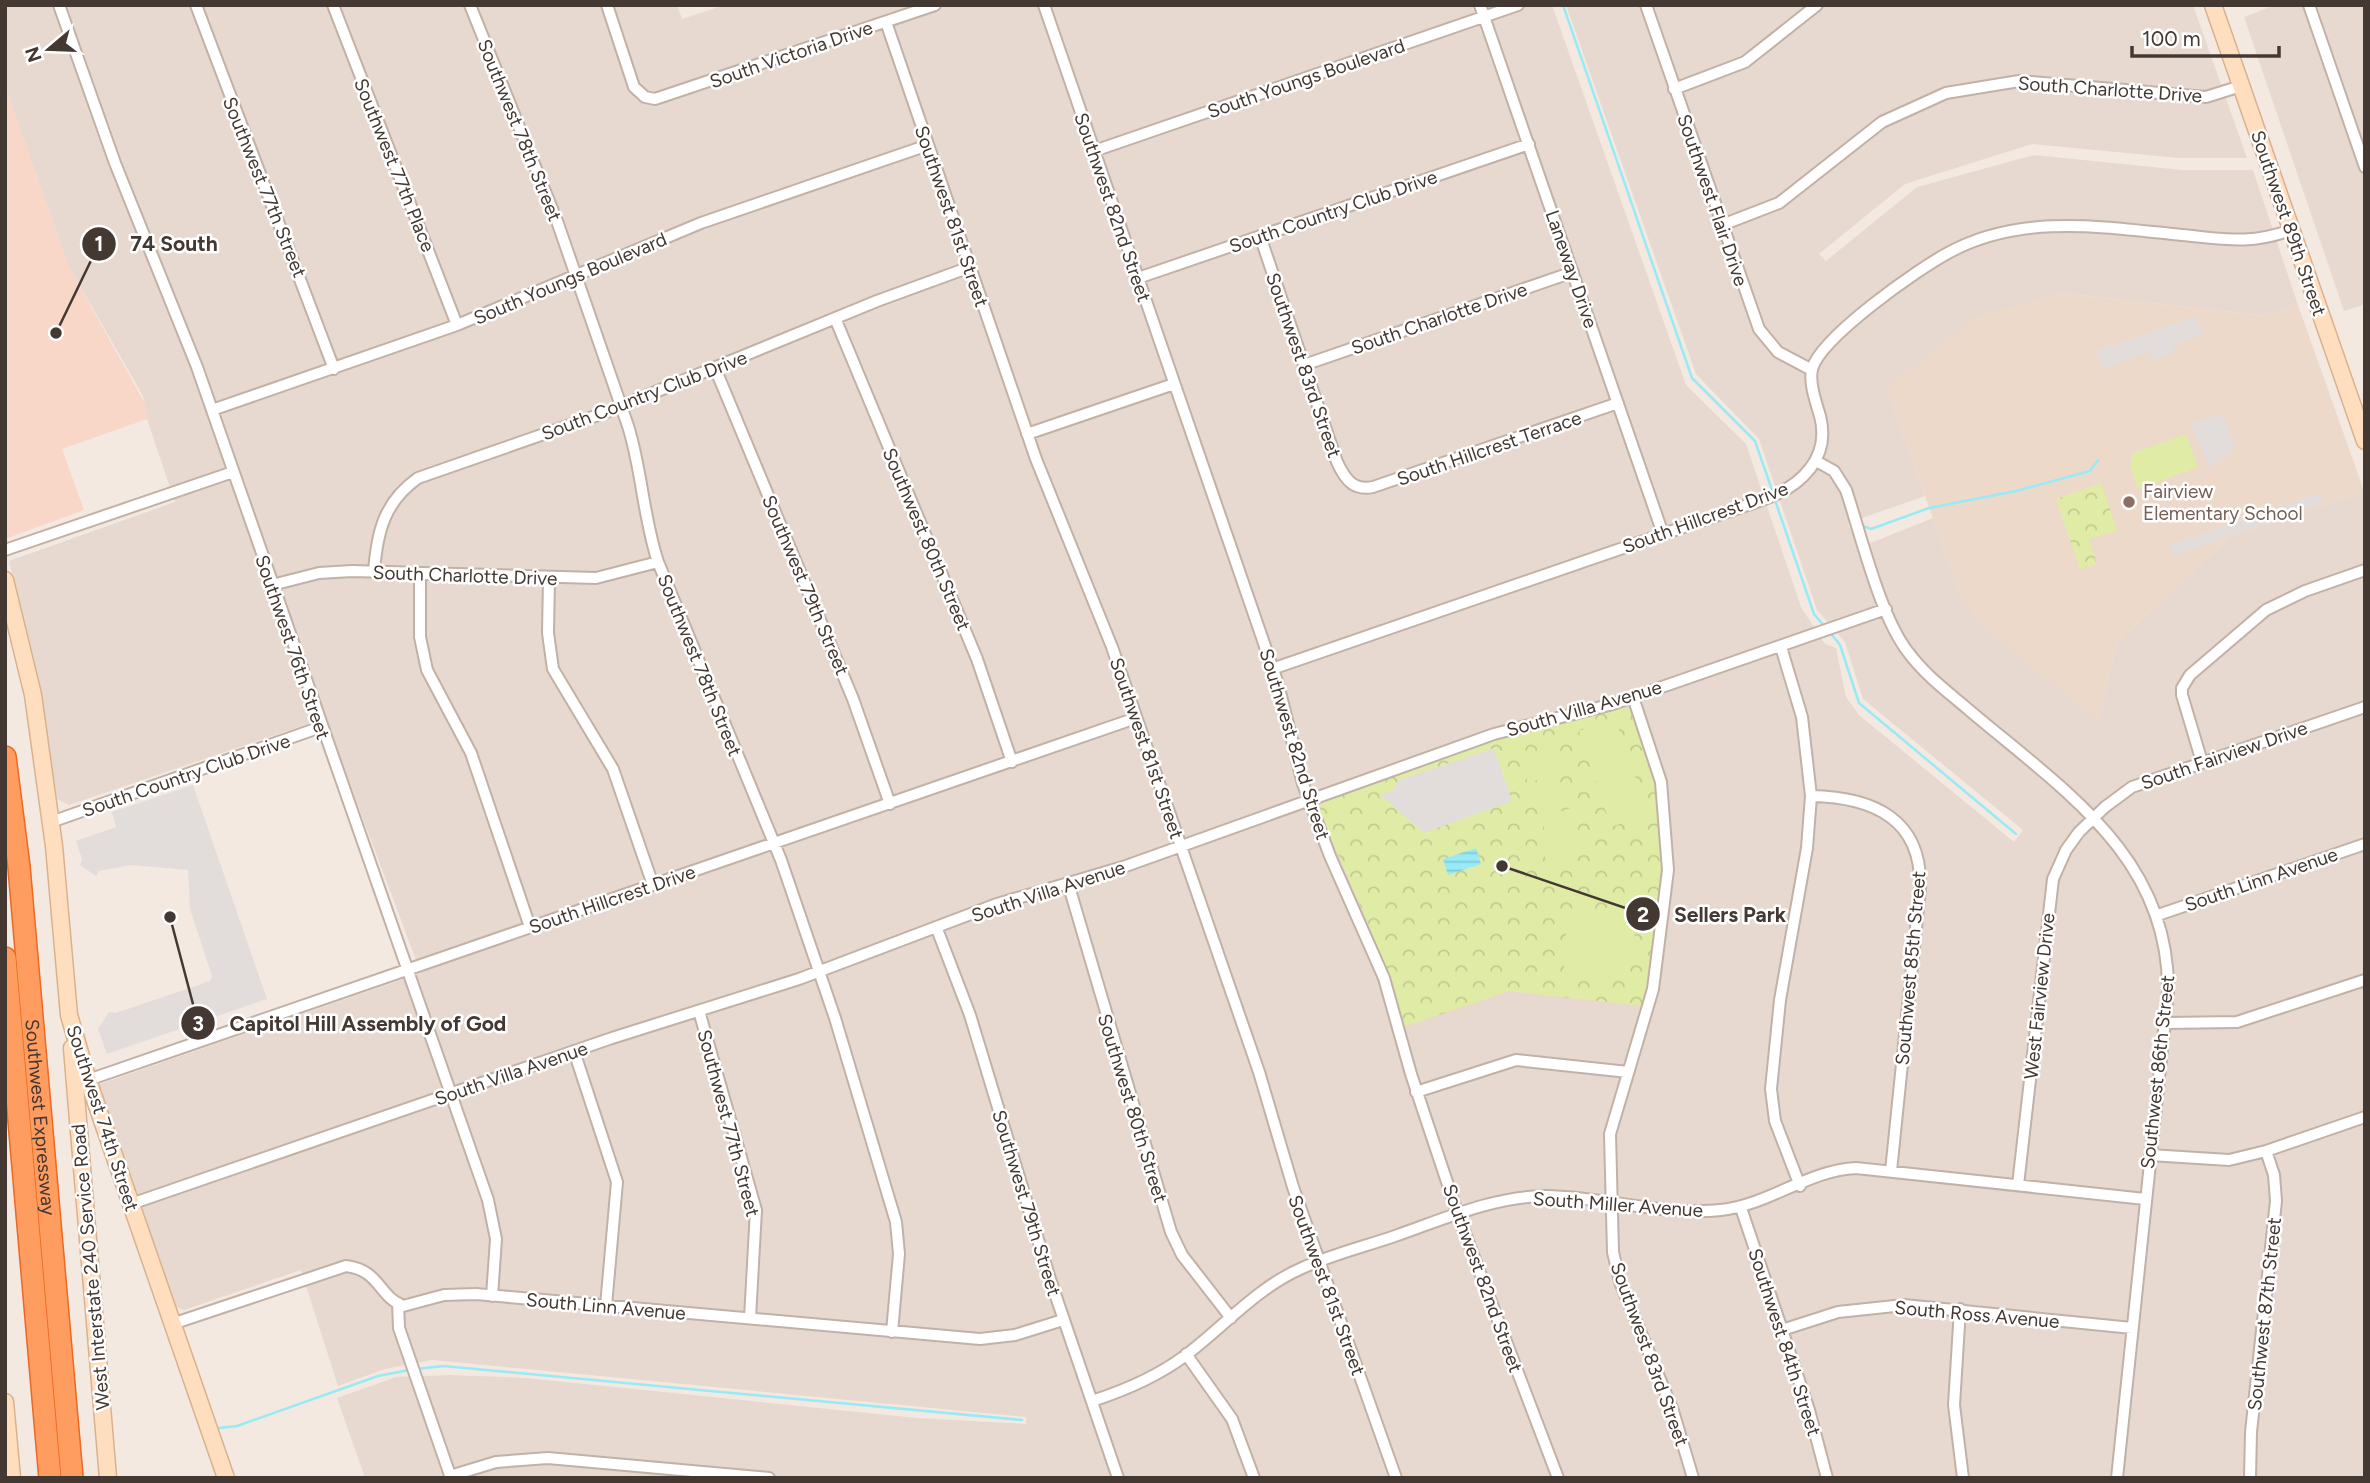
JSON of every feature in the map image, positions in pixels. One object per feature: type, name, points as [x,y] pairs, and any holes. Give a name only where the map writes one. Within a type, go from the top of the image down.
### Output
[{"type":"highway","name":"Southwest Expressway","points":[[5,757],[19,867],[72,1478]]},
{"type":"highway","name":"Southwest Expressway","points":[[5,958],[50,1478]]},
{"type":"main road","name":"Southwest 89th Street","points":[[2217,6],[2241,86],[2365,441]]},
{"type":"main road","name":"Southwest 74th Street","points":[[5,580],[33,695],[51,822],[69,1015],[88,1080],[226,1478]]},
{"type":"main road","name":"West Interstate 240 Service Road","points":[[69,1015],[108,1478]]},
{"type":"main road","points":[[6,1410],[12,1478]]},
{"type":"street","name":"Southwest 76th Street","points":[[59,5],[103,131],[212,410],[321,727],[452,1093],[494,1222],[496,1250],[492,1296]]},
{"type":"street","name":"Southwest 77th Street","points":[[196,5],[334,369]]},
{"type":"street","name":"Southwest 77th Place","points":[[333,5],[457,325]]},
{"type":"street","name":"Southwest 78th Street","points":[[470,5],[576,276],[636,451],[645,519],[658,562],[774,843],[820,972],[896,1222],[899,1254],[892,1332]]},
{"type":"street","name":"South Victoria Drive","points":[[607,5],[634,87],[647,97],[666,97],[935,5]]},
{"type":"street","name":"Southwest 82nd Street","points":[[1044,5],[1272,669],[1309,801],[1330,856],[1384,978],[1416,1092],[1458,1214],[1558,1478]]},
{"type":"street","name":"Laneway Drive","points":[[1480,5],[1663,534]]},
{"type":"street","name":"South Youngs Boulevard","points":[[1094,151],[1518,5]]},
{"type":"street","name":"Southwest Flair Drive","points":[[1646,5],[1764,339],[1778,352],[1812,370]]},
{"type":"street","points":[[1674,89],[1745,62],[1817,5]]},
{"type":"street","points":[[2309,5],[2365,167]]},
{"type":"street","name":"Southwest 81st Street","points":[[886,22],[1027,434],[1096,606],[1136,718],[1255,1061],[1285,1165],[1395,1478]]},
{"type":"street","name":"South Charlotte Drive","points":[[1722,225],[1779,203],[1882,122],[1946,93],[1974,86],[2019,81],[2206,97],[2241,86]]},
{"type":"street","name":"South Country Club Drive","points":[[1138,278],[1529,144]]},
{"type":"street","name":"South Youngs Boulevard","points":[[212,410],[457,325],[713,219],[928,145]]},
{"type":"street","points":[[1816,461],[1821,425],[1814,396],[1812,370],[1831,342],[1910,277],[1949,252],[1990,236],[2069,224],[2249,242],[2291,230]]},
{"type":"street","name":"Southwest 83rd Street","points":[[1260,236],[1343,475],[1358,487]]},
{"type":"street","name":"South Country Club Drive","points":[[374,572],[376,542],[383,516],[395,499],[418,478],[621,407],[835,318],[970,267]]},
{"type":"street","name":"South Charlotte Drive","points":[[1304,365],[1573,272]]},
{"type":"street","name":"Southwest 80th Street","points":[[835,318],[977,659],[1012,762]]},
{"type":"street","name":"Southwest 79th Street","points":[[715,368],[853,699],[890,804]]},
{"type":"street","points":[[1027,434],[1174,384]]},
{"type":"street","name":"South Hillcrest Terrace","points":[[1358,487],[1368,488],[1392,481],[1618,403]]},
{"type":"street","name":"South Hillcrest Drive","points":[[1272,669],[1765,499],[1788,489],[1804,477],[1816,461]]},
{"type":"street","name":"Southwest 86th Street","points":[[1816,461],[1834,471],[1842,482],[1893,633],[1925,673],[2092,819],[2137,870],[2158,915],[2168,958],[2165,1023],[2117,1478]]},
{"type":"street","points":[[5,550],[233,472]]},
{"type":"street","name":"South Charlotte Drive","points":[[272,585],[331,572],[607,577],[658,562]]},
{"type":"street","points":[[2202,762],[2182,695],[2182,688],[2190,675],[2266,610],[2305,591],[2365,570]]},
{"type":"street","points":[[420,574],[420,637],[427,670],[471,753],[530,927]]},
{"type":"street","points":[[549,578],[548,634],[554,669],[613,769],[653,885]]},
{"type":"street","name":"South Villa Avenue","points":[[131,1204],[574,1051],[820,972],[997,904],[1181,847],[1494,734],[1633,697],[1886,609]]},
{"type":"street","points":[[1781,647],[1804,725],[1811,796],[1805,856],[1780,1000],[1771,1079],[1775,1121],[1800,1185]]},
{"type":"street","name":"Southwest 83rd Street","points":[[1633,697],[1661,782],[1668,870],[1653,989],[1609,1134],[1613,1252],[1618,1277],[1668,1399],[1693,1478]]},
{"type":"street","name":"South Fairview Drive","points":[[2092,819],[2132,787],[2365,707]]},
{"type":"street","name":"South Hillcrest Drive","points":[[88,1080],[1136,718]]},
{"type":"street","name":"South Country Club Drive","points":[[51,822],[321,727]]},
{"type":"street","name":"Southwest 85th Street","points":[[1811,796],[1853,799],[1885,812],[1906,833],[1920,863],[1920,889],[1891,1171]]},
{"type":"street","name":"West Fairview Drive","points":[[2018,1185],[2051,889],[2057,868],[2071,842],[2092,819]]},
{"type":"street","name":"South Linn Avenue","points":[[2158,915],[2365,844]]},
{"type":"street","name":"Southwest 80th Street","points":[[1068,883],[1174,1239],[1182,1255],[1231,1318]]},
{"type":"street","name":"Southwest 79th Street","points":[[937,929],[970,1015],[1063,1320],[1118,1478]]},
{"type":"street","points":[[2165,1023],[2237,1022],[2365,980]]},
{"type":"street","name":"Southwest 77th Street","points":[[699,1011],[756,1210],[750,1318]]},
{"type":"street","points":[[574,1051],[617,1182],[606,1306]]},
{"type":"street","points":[[1416,1092],[1516,1060],[1629,1072]]},
{"type":"street","points":[[2150,1155],[2216,1161],[2266,1151],[2365,1117]]},
{"type":"street","name":"Southwest 87th Street","points":[[2250,1478],[2251,1432],[2276,1201],[2274,1175],[2266,1151]]},
{"type":"street","name":"South Miller Avenue","points":[[1092,1401],[1144,1382],[1186,1354],[1285,1276],[1501,1201],[1529,1196],[1689,1211],[1741,1208],[1849,1168],[2145,1199]]},
{"type":"street","name":"Southwest 84th Street","points":[[1741,1208],[1809,1410],[1827,1478]]},
{"type":"street","points":[[172,1324],[346,1266],[368,1271],[398,1303],[397,1323],[450,1477],[507,1460],[548,1458],[769,1478]]},
{"type":"street","name":"South Linn Avenue","points":[[398,1303],[407,1305],[454,1294],[492,1296],[990,1339],[1063,1320]]},
{"type":"street","name":"South Ross Avenue","points":[[1782,1330],[1863,1308],[1917,1306],[2132,1328]]},
{"type":"street","points":[[1960,1309],[1954,1405],[1963,1478]]},
{"type":"street","points":[[1186,1354],[1232,1419],[1254,1478]]},
{"type":"shaded area","points":[[5,5],[677,5],[682,19],[725,5],[1552,5],[1686,385],[1746,444],[1801,607],[1825,644],[1836,648],[1846,697],[1859,715],[2014,842],[2023,830],[1863,699],[1845,642],[1817,610],[1759,439],[1696,374],[1566,5],[2193,5],[2247,158],[2179,158],[2032,144],[1905,184],[1819,254],[1826,261],[1917,187],[2034,155],[2182,170],[2253,170],[2298,305],[2268,316],[2060,293],[1887,388],[1925,496],[1848,523],[1858,548],[1933,518],[1960,595],[2098,720],[2117,642],[2229,537],[2364,491],[2365,1478],[365,1478],[337,1398],[396,1377],[450,1375],[526,1378],[917,1418],[1026,1424],[1026,1417],[432,1360],[385,1369],[338,1386],[301,1270],[184,1310],[175,1307],[100,1093],[100,1084],[421,973],[325,718],[69,805],[57,799],[41,694],[9,561],[175,502],[147,419],[143,396],[68,265],[5,86]]},
{"type":"shaded area","points":[[2275,5],[2365,5],[2365,304],[2344,311],[2244,17]]},
{"type":"shaded area","points":[[5,86],[68,265],[144,402],[147,419],[62,449],[84,510],[5,539]]},
{"type":"shaded area","name":"Fairview Elementary School","points":[[2060,293],[2268,316],[2298,305],[2364,491],[2229,537],[2117,642],[2098,721],[1978,622],[1960,595],[1887,388],[1978,316]]},
{"type":"shaded area","points":[[2196,316],[2202,335],[2173,345],[2175,353],[2152,361],[2148,353],[2102,369],[2096,351]]},
{"type":"shaded area","points":[[2223,414],[2235,448],[2210,468],[2190,423]]},
{"type":"shaded area","points":[[2313,495],[2321,495],[2322,503],[2174,556],[2169,545]]},
{"type":"shaded area","points":[[1494,748],[1512,801],[1424,833],[1380,795],[1394,790],[1398,780]]},
{"type":"shaded area","points":[[193,785],[267,999],[107,1054],[98,1029],[109,1012],[116,1013],[210,981],[212,976],[190,909],[188,870],[131,865],[99,871],[96,876],[80,865],[82,859],[76,841],[116,827],[112,812]]},
{"type":"green space","points":[[2186,434],[2198,467],[2138,489],[2130,465],[2133,453]]},
{"type":"green space","points":[[2101,483],[2117,530],[2089,539],[2097,564],[2080,569],[2056,499]]},
{"type":"green space","points":[[1622,707],[1628,708],[1634,715],[1643,741],[1658,806],[1661,840],[1660,907],[1643,1006],[1509,991],[1404,1027],[1387,971],[1320,810],[1321,802],[1328,797],[1501,737]]},
{"type":"green space","points":[[1615,719],[1648,814],[1611,827],[1579,731]]},
{"type":"green space","points":[[1556,756],[1561,772],[1528,783],[1523,768]]},
{"type":"green space","points":[[1565,781],[1570,797],[1537,808],[1532,793]]},
{"type":"green space","points":[[1574,807],[1579,822],[1546,834],[1541,818]]},
{"type":"green space","points":[[1572,832],[1580,855],[1548,865],[1540,843]]},
{"type":"green space","points":[[1607,908],[1638,914],[1628,973],[1618,980],[1564,973],[1565,937],[1574,920]]},
{"type":"water","points":[[1476,848],[1481,864],[1448,875],[1443,859]]},
{"type":"waterway","points":[[1563,5],[1692,378],[1755,441],[1773,493]]},
{"type":"waterway","points":[[1860,525],[1871,529],[1929,508],[2016,491],[2090,471],[2098,460]]},
{"type":"waterway","points":[[1775,500],[1814,614],[1824,626]]},
{"type":"waterway","points":[[1829,631],[1840,645],[1859,703],[2016,834]]},
{"type":"waterway","points":[[416,1369],[444,1366],[1022,1420]]},
{"type":"waterway","points":[[219,1428],[237,1426],[378,1376],[409,1370]]},
{"type":"place","name":"74 South","points":[[56,333]]},
{"type":"place","name":"Fairview Elementary School","points":[[2129,502]]},
{"type":"place","name":"Sellers Park","points":[[1502,866]]},
{"type":"place","name":"Capitol Hill Assembly of God","points":[[170,917]]}]
